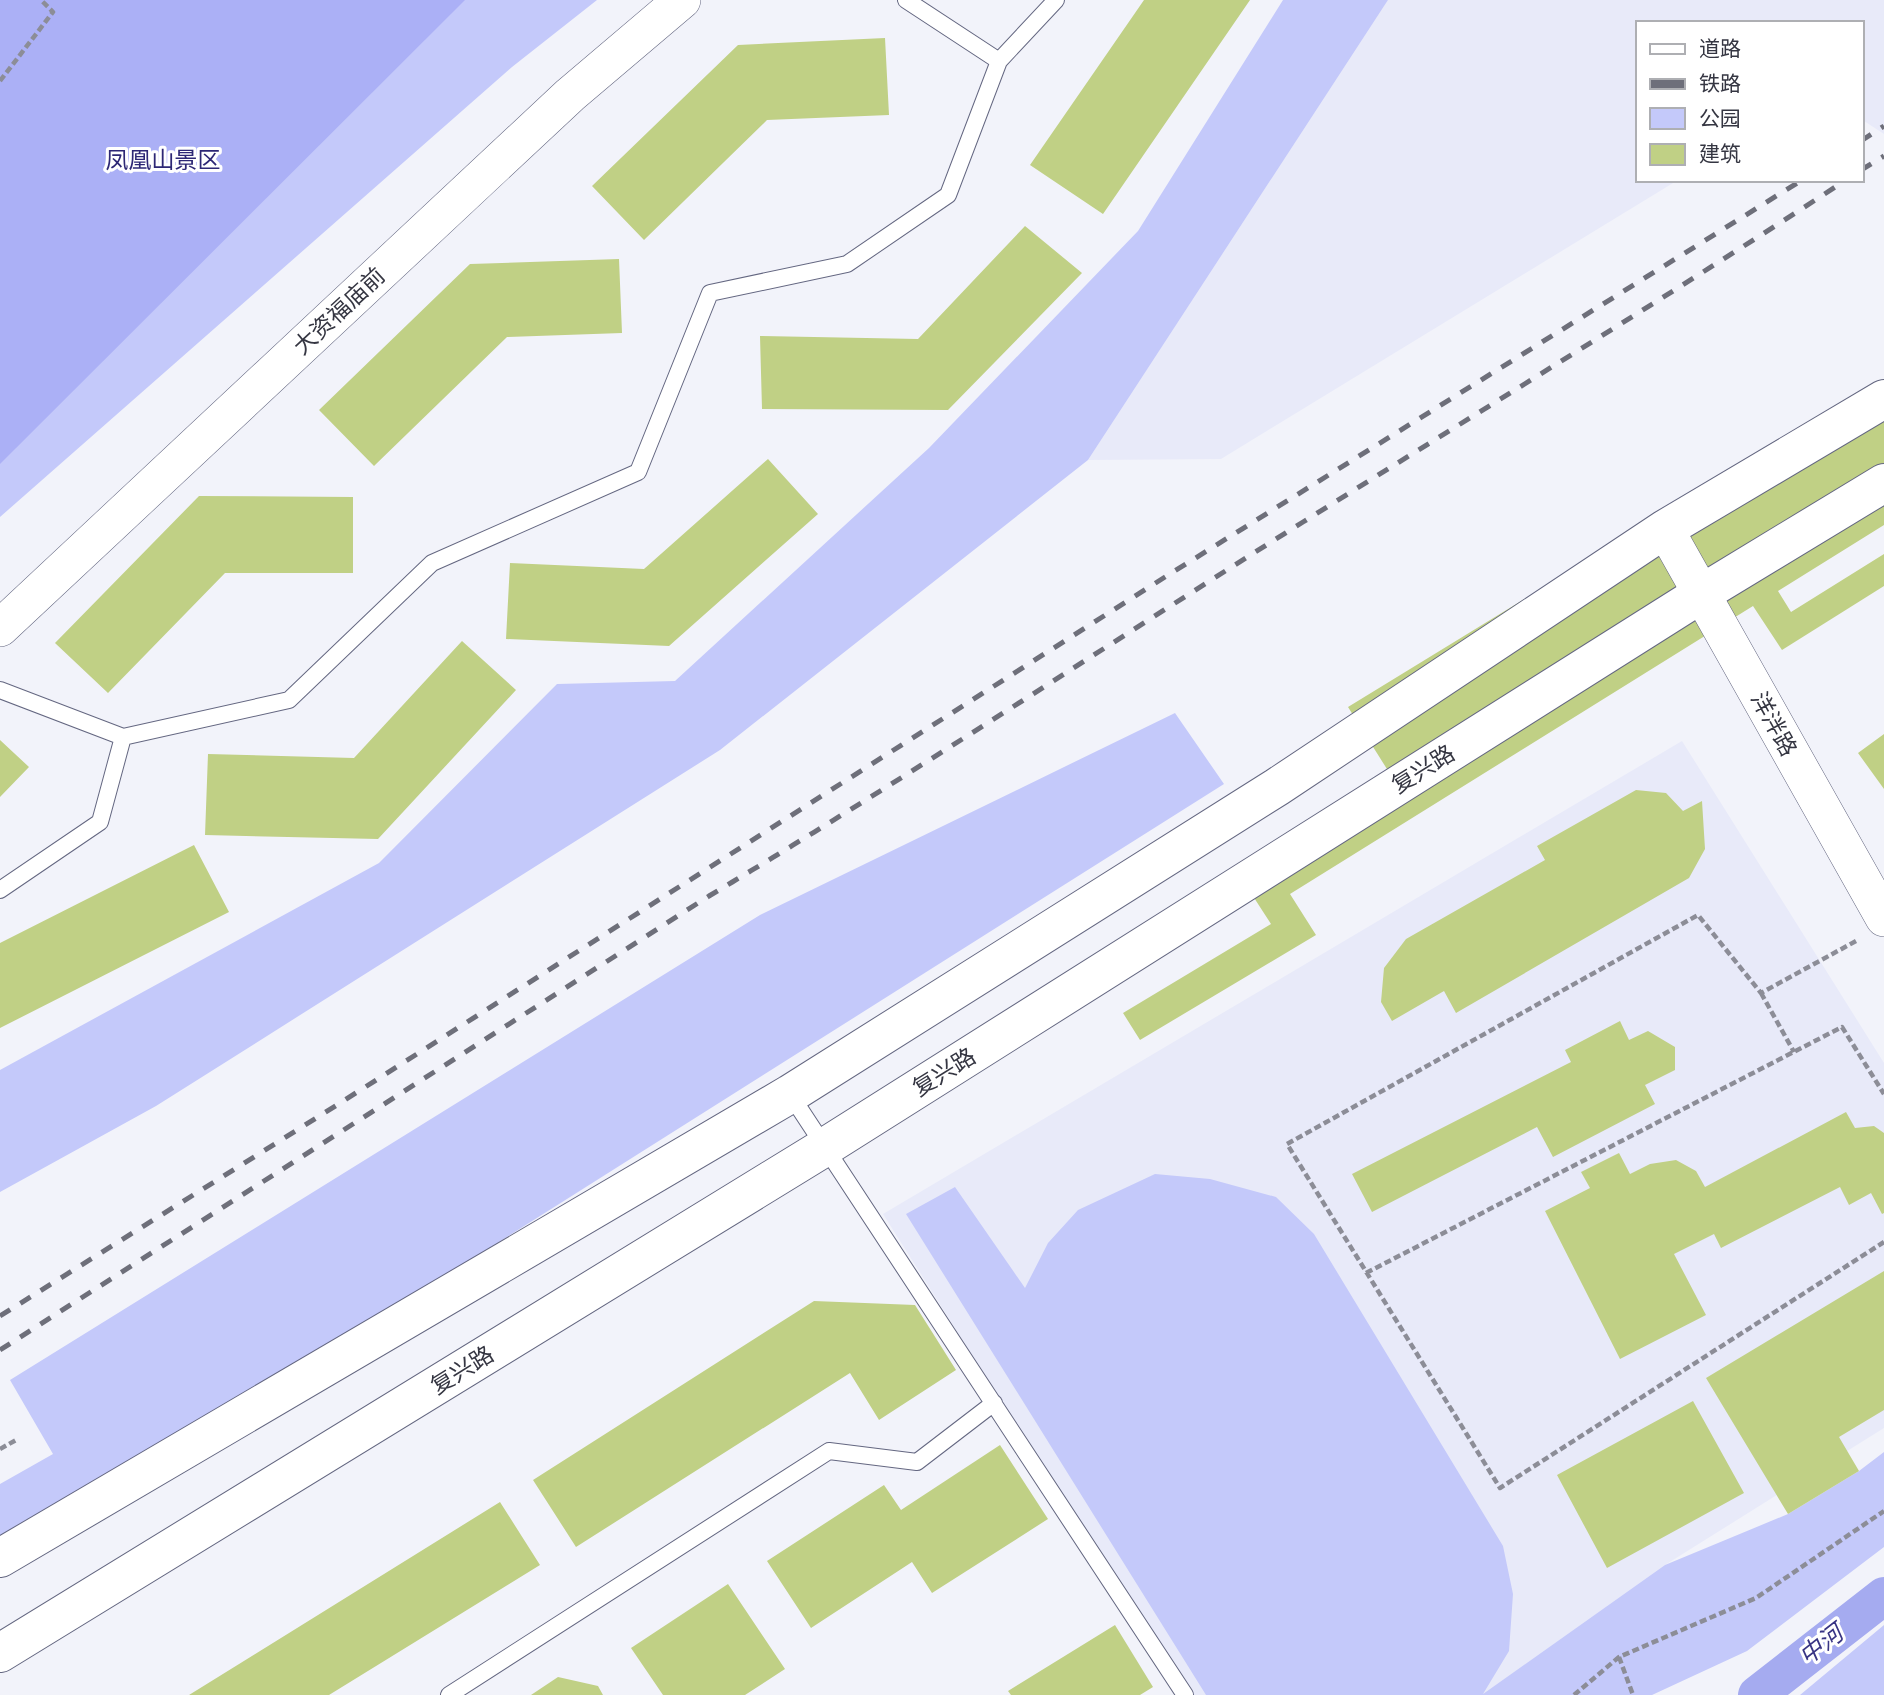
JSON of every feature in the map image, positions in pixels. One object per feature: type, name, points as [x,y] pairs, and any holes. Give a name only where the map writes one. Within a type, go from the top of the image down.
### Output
[{"type":"main road","points":[[0,1558],[790,1094],[1277,787],[1665,529],[1884,399]]},
{"type":"main road","name":"复兴路","points":[[0,1653],[825,1147],[1701,594],[1884,483]]},
{"type":"street","name":"大资福庙前","points":[[0,628],[570,95],[682,0]]},
{"type":"street","name":"洋泮路","points":[[1665,529],[1873,928]]},
{"type":"lane","points":[[906,0],[999,61]]},
{"type":"lane","points":[[0,690],[123,737],[289,700],[432,563],[638,472],[710,293],[848,264],[948,195],[999,61],[1056,0]]},
{"type":"lane","points":[[0,890],[100,822],[123,737]]},
{"type":"lane","points":[[790,1094],[1185,1695]]},
{"type":"lane","points":[[449,1695],[829,1451],[917,1462],[994,1403]]},
{"type":"path","points":[[0,82],[53,12],[41,0]]},
{"type":"path","points":[[1794,1052],[1761,993],[1698,915],[1287,1144],[1500,1488],[1884,1242]]},
{"type":"path","points":[[1761,993],[1873,928]]},
{"type":"path","points":[[1366,1273],[1842,1027],[1884,1094]]},
{"type":"path","points":[[0,1449],[16,1440]]},
{"type":"path","points":[[1574,1695],[1619,1657],[1756,1598],[1884,1511]]},
{"type":"path","points":[[1619,1657],[1633,1695]]},
{"type":"shaded area","points":[[1388,0],[1884,0],[1884,134],[1863,120],[1863,21],[1636,21],[1636,182],[1675,182],[1221,459],[1088,460]]},
{"type":"shaded area","points":[[1682,741],[1884,1063],[1884,1428],[1665,1565],[1482,1695],[1186,1695],[883,1214]]},
{"type":"green space","name":"凤凰山景区","points":[[0,0],[597,0],[512,67],[0,517]]},
{"type":"green space","name":"凤凰山景区","points":[[0,0],[465,0],[0,464]]},
{"type":"green space","points":[[1283,0],[1388,0],[1088,460],[720,750],[156,1106],[0,1192],[0,1070],[379,863],[557,684],[675,681],[929,448],[1138,231]]},
{"type":"green space","points":[[1175,713],[1224,784],[0,1557],[0,1484],[53,1454],[10,1380],[760,915]]},
{"type":"green space","points":[[1155,1174],[1210,1179],[1276,1197],[1314,1234],[1503,1546],[1513,1594],[1509,1651],[1483,1694],[1665,1565],[1788,1514],[1859,1471],[1884,1452],[1884,1547],[1747,1651],[1652,1695],[1206,1695],[906,1214],[955,1187],[1025,1288],[1048,1243],[1078,1210]]},
{"type":"green space","points":[[1884,1625],[1884,1695],[1800,1695]]},
{"type":"building","points":[[1144,0],[1250,0],[1103,214],[1030,165]]},
{"type":"building","points":[[885,38],[889,115],[767,120],[644,240],[592,186],[738,45]]},
{"type":"building","points":[[1025,226],[1082,273],[948,410],[762,409],[760,336],[918,339]]},
{"type":"building","points":[[619,259],[622,333],[507,337],[374,466],[319,410],[470,264]]},
{"type":"building","points":[[1884,379],[1884,525],[1778,591],[1791,612],[1884,554],[1884,586],[1782,650],[1753,606],[1290,894],[1316,935],[1140,1040],[1123,1013],[1271,924],[1249,890],[1402,793],[1348,707]]},
{"type":"building","points":[[768,459],[818,514],[669,646],[506,639],[510,563],[644,569]]},
{"type":"building","points":[[199,496],[353,497],[353,573],[225,573],[108,693],[55,643]]},
{"type":"building","points":[[462,641],[516,690],[378,839],[205,835],[208,754],[354,758]]},
{"type":"building","points":[[1884,734],[1884,789],[1858,753]]},
{"type":"building","points":[[0,740],[29,767],[0,797]]},
{"type":"building","points":[[1636,790],[1666,793],[1683,811],[1702,801],[1705,849],[1689,878],[1456,1013],[1444,991],[1392,1021],[1381,1002],[1384,968],[1406,939],[1545,860],[1537,846]]},
{"type":"building","points":[[194,845],[229,912],[0,1028],[0,943]]},
{"type":"building","points":[[1620,1021],[1629,1040],[1648,1031],[1675,1047],[1675,1070],[1645,1085],[1655,1104],[1553,1157],[1537,1127],[1372,1212],[1352,1174],[1571,1062],[1565,1050]]},
{"type":"building","points":[[1846,1112],[1855,1128],[1874,1126],[1884,1133],[1884,1213],[1882,1214],[1871,1193],[1849,1205],[1840,1187],[1721,1248],[1714,1234],[1674,1254],[1706,1315],[1620,1359],[1545,1211],[1590,1188],[1581,1172],[1619,1153],[1630,1174],[1650,1164],[1676,1160],[1696,1171],[1705,1187]]},
{"type":"building","points":[[1884,1271],[1884,1410],[1839,1437],[1859,1471],[1788,1514],[1706,1378]]},
{"type":"building","points":[[814,1301],[915,1305],[956,1370],[879,1420],[850,1373],[576,1547],[533,1480]]},
{"type":"building","points":[[1693,1401],[1744,1493],[1607,1568],[1557,1475]]},
{"type":"building","points":[[1000,1445],[1048,1519],[932,1593],[912,1562],[811,1628],[767,1561],[884,1485],[901,1510]]},
{"type":"building","points":[[500,1502],[540,1565],[329,1695],[189,1695]]},
{"type":"building","points":[[728,1584],[785,1669],[745,1695],[663,1695],[631,1648]]},
{"type":"building","points":[[1115,1625],[1153,1687],[1140,1695],[1011,1695],[1008,1691]]},
{"type":"building","points":[[558,1677],[598,1686],[603,1695],[531,1695]]},
{"type":"waterway","name":"中河","points":[[1757,1695],[1884,1596]]},
{"type":"railway","points":[[1863,140],[1884,126]]},
{"type":"railway","points":[[1863,169],[1884,156]]},
{"type":"railway","points":[[0,1316],[337,1105],[1165,577],[1799,182]]},
{"type":"railway","points":[[0,1350],[709,896],[933,758],[1843,182]]}]
